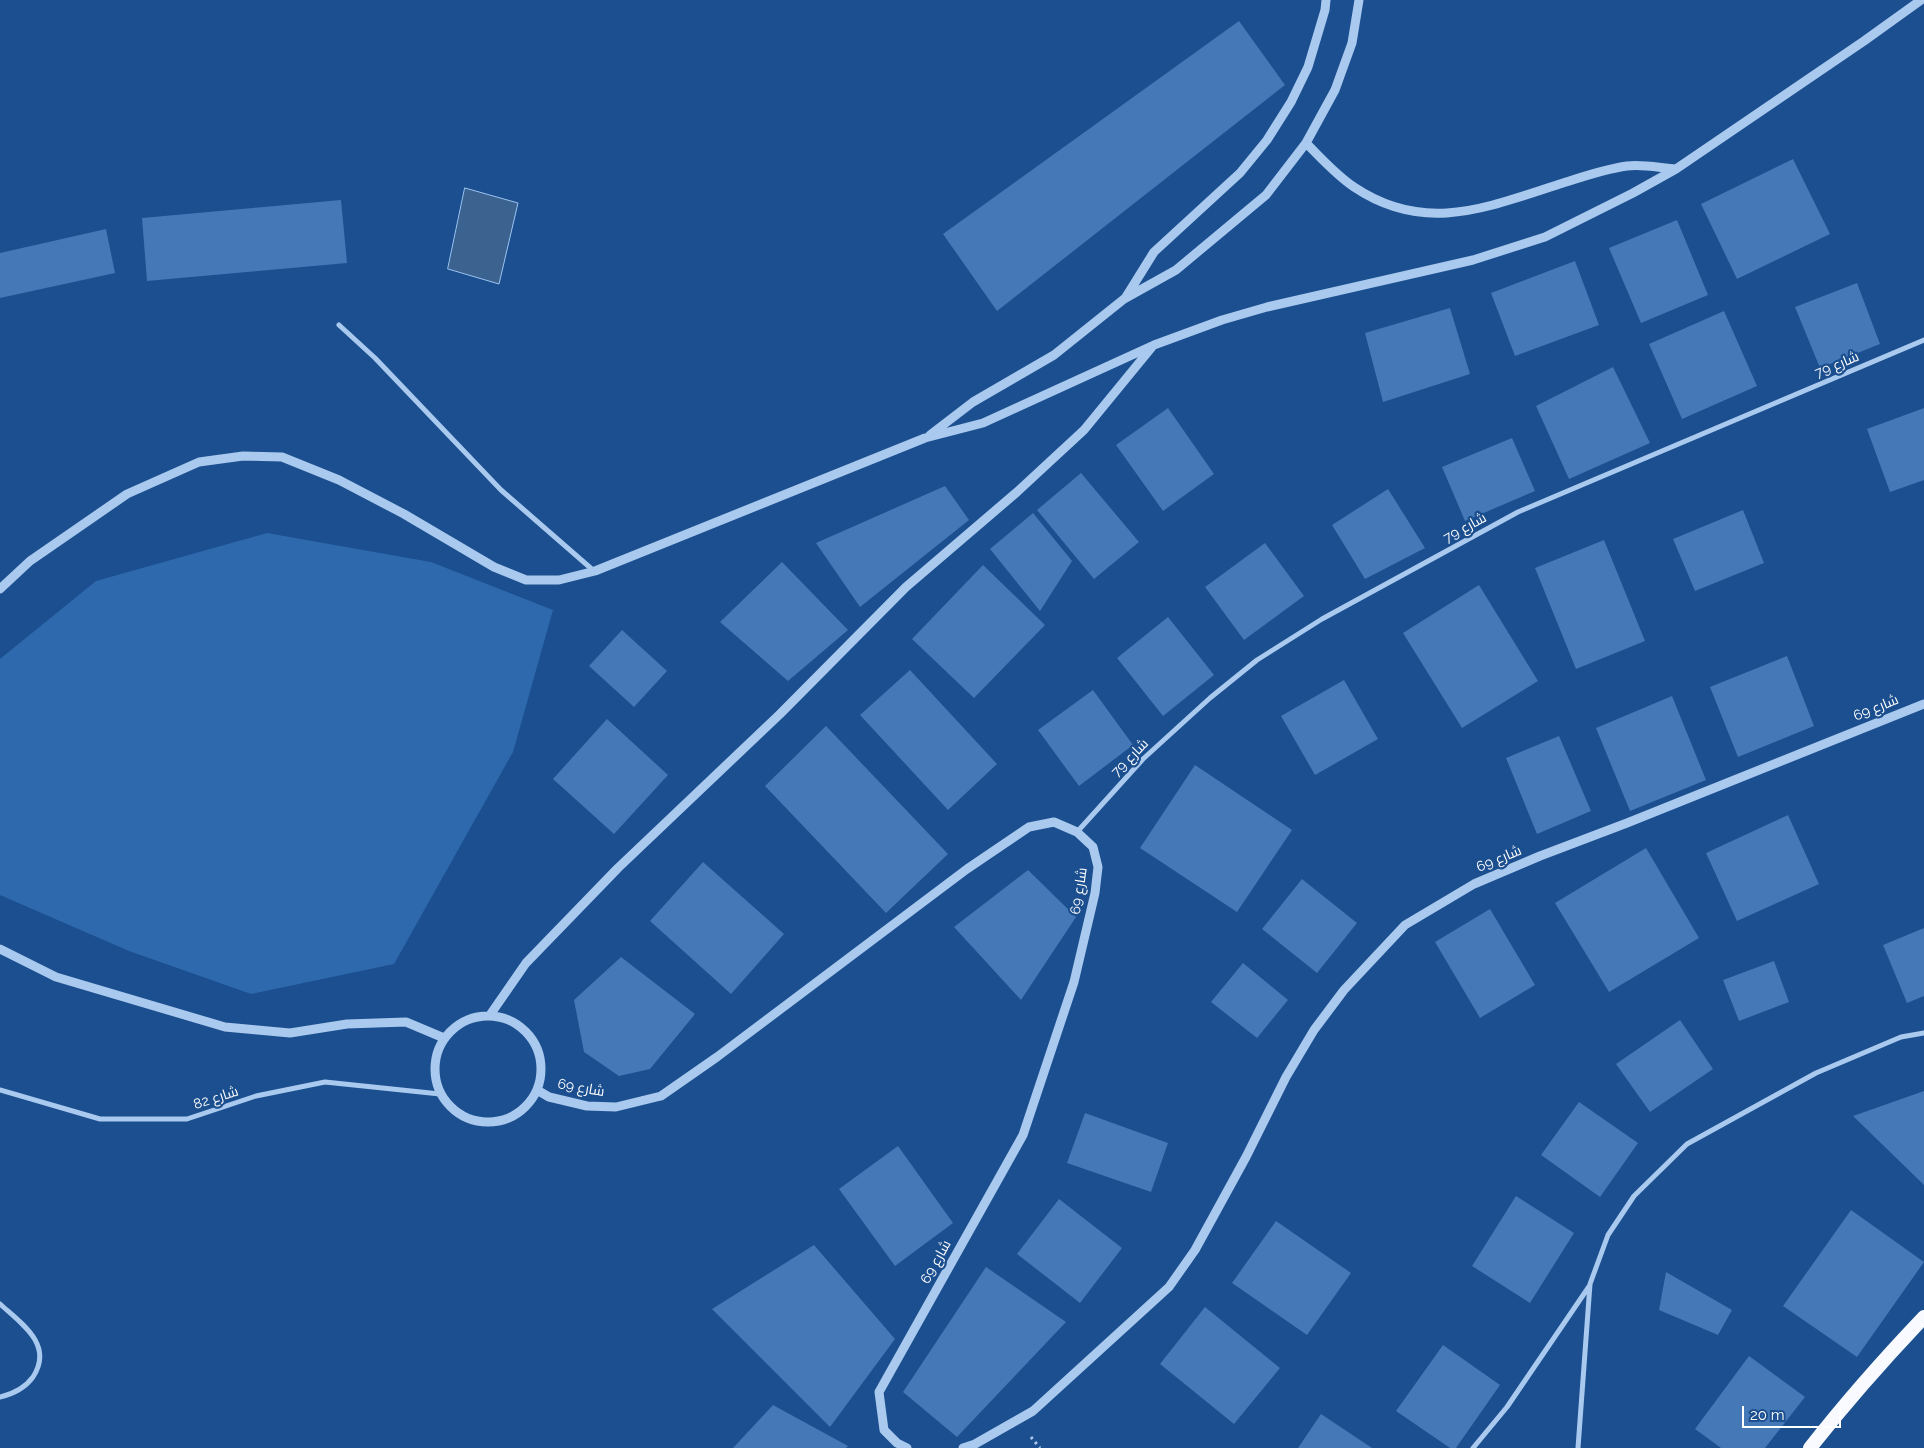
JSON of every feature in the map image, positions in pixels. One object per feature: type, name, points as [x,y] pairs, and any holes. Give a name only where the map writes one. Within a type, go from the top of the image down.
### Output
[{"type":"highway","points":[[1810,1448],[1888,1355],[1924,1317]]},
{"type":"street","points":[[1124,300],[1154,252],[1240,173],[1267,140],[1291,102],[1308,67],[1325,10],[1326,0]]},
{"type":"street","points":[[925,438],[973,402],[1054,355],[1124,300],[1176,270],[1266,195],[1306,143],[1335,90],[1352,43],[1359,0]]},
{"type":"street","points":[[0,589],[30,561],[127,494],[199,462],[243,456],[282,457],[339,480],[404,514],[494,567],[526,580],[559,580],[595,571],[925,438],[983,423],[1154,345],[1222,320],[1267,306],[1473,260],[1545,237],[1676,169],[1921,0]]},
{"type":"street","points":[[1306,143],[1335,172],[1352,186],[1373,199],[1397,207],[1429,214],[1460,213],[1628,166],[1676,169]]},
{"type":"street","points":[[339,325],[375,358],[501,490],[595,571]]},
{"type":"street","name":"شارع 79","points":[[1077,832],[1143,758],[1210,698],[1257,660],[1322,619],[1518,512],[1924,340]]},
{"type":"street","points":[[490,1016],[526,963],[618,868],[780,714],[906,587],[1017,492],[1084,430],[1154,345]]},
{"type":"street","name":"شارع 69","points":[[963,1448],[975,1444],[1033,1411],[1169,1287],[1195,1250],[1246,1157],[1286,1077],[1314,1030],[1344,990],[1405,925],[1474,884],[1490,877],[1924,704]]},
{"type":"street","name":"شارع 69","points":[[537,1090],[549,1097],[587,1106],[616,1107],[660,1096],[717,1057],[967,869],[1029,827],[1054,822],[1077,832],[1093,847],[1098,867],[1095,893],[1074,982],[1023,1135],[879,1392],[884,1430],[897,1443],[907,1448]]},
{"type":"street","points":[[0,949],[56,977],[225,1027],[290,1033],[347,1024],[406,1022],[444,1038]]},
{"type":"street","points":[[477,1016],[490,1016],[505,1018],[518,1024],[533,1041],[541,1061],[541,1076],[537,1090],[528,1105],[514,1115],[498,1122],[481,1122],[465,1118],[451,1108],[440,1094],[434,1076],[436,1056],[444,1038],[453,1028],[477,1016]]},
{"type":"street","points":[[1473,1448],[1507,1407],[1590,1284],[1608,1235],[1634,1196],[1687,1144],[1816,1073],[1901,1037],[1924,1033]]},
{"type":"street","name":"شارع 82","points":[[0,1090],[100,1119],[187,1119],[256,1096],[325,1082],[440,1094]]},
{"type":"street","points":[[1578,1448],[1590,1284]]},
{"type":"street","points":[[0,1304],[29,1330],[41,1349],[38,1370],[27,1386],[0,1396]]},
{"type":"shaded area","points":[[465,188],[518,203],[499,284],[448,269]]},
{"type":"shaded area","points":[[267,533],[431,562],[553,610],[513,752],[394,964],[251,994],[129,951],[0,895],[0,659],[96,581]]},
{"type":"building","points":[[1239,21],[1285,85],[997,311],[943,234]]},
{"type":"building","points":[[1793,159],[1830,234],[1737,279],[1701,204]]},
{"type":"building","points":[[341,200],[347,263],[147,281],[142,218]]},
{"type":"building","points":[[1677,220],[1708,295],[1641,323],[1609,248]]},
{"type":"building","points":[[106,229],[115,273],[0,298],[0,253]]},
{"type":"building","points":[[1575,261],[1599,325],[1515,356],[1491,293]]},
{"type":"building","points":[[1857,283],[1880,344],[1820,368],[1795,307]]},
{"type":"building","points":[[1450,308],[1470,374],[1383,402],[1365,333]]},
{"type":"building","points":[[1724,311],[1757,386],[1682,419],[1649,344]]},
{"type":"building","points":[[1613,367],[1650,443],[1569,479],[1536,406]]},
{"type":"building","points":[[1168,408],[1214,474],[1163,511],[1116,445]]},
{"type":"building","points":[[1924,408],[1924,480],[1890,492],[1867,429]]},
{"type":"building","points":[[1512,438],[1535,491],[1465,521],[1442,467]]},
{"type":"building","points":[[1081,473],[1139,542],[1094,579],[1037,510]]},
{"type":"building","points":[[945,486],[969,520],[860,607],[816,543]]},
{"type":"building","points":[[1388,489],[1425,548],[1365,579],[1332,525]]},
{"type":"building","points":[[1743,510],[1764,563],[1695,591],[1673,539]]},
{"type":"building","points":[[1033,513],[1072,561],[1040,611],[990,549]]},
{"type":"building","points":[[1604,540],[1645,641],[1576,669],[1535,568]]},
{"type":"building","points":[[1265,543],[1304,596],[1244,640],[1205,587]]},
{"type":"building","points":[[782,562],[848,630],[788,681],[720,622]]},
{"type":"building","points":[[983,565],[1045,625],[974,698],[912,639]]},
{"type":"building","points":[[1479,585],[1538,681],[1462,728],[1403,633]]},
{"type":"building","points":[[1168,617],[1214,675],[1163,716],[1117,658]]},
{"type":"building","points":[[622,630],[667,671],[634,707],[589,666]]},
{"type":"building","points":[[1787,656],[1814,726],[1738,757],[1710,687]]},
{"type":"building","points":[[910,670],[997,764],[948,810],[860,715]]},
{"type":"building","points":[[1344,680],[1378,739],[1315,775],[1281,716]]},
{"type":"building","points":[[1093,690],[1133,745],[1079,786],[1038,730]]},
{"type":"building","points":[[1672,696],[1706,780],[1630,811],[1596,728]]},
{"type":"building","points":[[607,719],[668,775],[614,834],[553,779]]},
{"type":"building","points":[[826,726],[948,854],[886,913],[765,786]]},
{"type":"building","points":[[1559,736],[1591,811],[1537,834],[1506,758]]},
{"type":"building","points":[[1195,765],[1292,830],[1237,912],[1140,848]]},
{"type":"building","points":[[1788,815],[1819,884],[1737,921],[1706,853]]},
{"type":"building","points":[[1646,848],[1699,938],[1609,992],[1555,903]]},
{"type":"building","points":[[703,862],[784,934],[731,994],[650,921]]},
{"type":"building","points":[[1028,870],[1076,917],[1021,1000],[954,927]]},
{"type":"building","points":[[1302,879],[1357,923],[1317,973],[1262,929]]},
{"type":"building","points":[[1490,909],[1535,985],[1480,1018],[1435,942]]},
{"type":"building","points":[[1924,928],[1924,996],[1907,1003],[1883,945]]},
{"type":"building","points":[[621,957],[695,1014],[650,1069],[619,1076],[584,1052],[574,1000]]},
{"type":"building","points":[[1774,961],[1789,1002],[1739,1021],[1723,980]]},
{"type":"building","points":[[1243,963],[1288,1000],[1257,1038],[1211,1002]]},
{"type":"building","points":[[1680,1020],[1713,1069],[1650,1112],[1616,1064]]},
{"type":"building","points":[[1924,1091],[1924,1185],[1853,1116]]},
{"type":"building","points":[[1579,1102],[1638,1143],[1600,1197],[1541,1155]]},
{"type":"building","points":[[1085,1113],[1168,1143],[1151,1192],[1067,1163]]},
{"type":"building","points":[[898,1146],[953,1223],[895,1266],[839,1189]]},
{"type":"building","points":[[1516,1196],[1574,1233],[1530,1303],[1472,1266]]},
{"type":"building","points":[[1059,1199],[1122,1248],[1080,1303],[1017,1254]]},
{"type":"building","points":[[1851,1210],[1924,1262],[1857,1357],[1783,1306]]},
{"type":"building","points":[[1276,1221],[1351,1273],[1307,1335],[1232,1283]]},
{"type":"building","points":[[814,1245],[895,1339],[830,1427],[712,1309]]},
{"type":"building","points":[[986,1267],[1066,1322],[957,1437],[903,1392]]},
{"type":"building","points":[[1666,1272],[1732,1310],[1718,1335],[1659,1310]]},
{"type":"building","points":[[1205,1307],[1280,1368],[1234,1424],[1160,1364]]},
{"type":"building","points":[[1443,1345],[1500,1385],[1456,1448],[1450,1448],[1396,1411]]},
{"type":"building","points":[[1749,1356],[1805,1397],[1765,1448],[1721,1448],[1695,1429]]},
{"type":"building","points":[[773,1405],[848,1446],[846,1448],[733,1448]]},
{"type":"building","points":[[1321,1414],[1372,1448],[1298,1448]]}]
